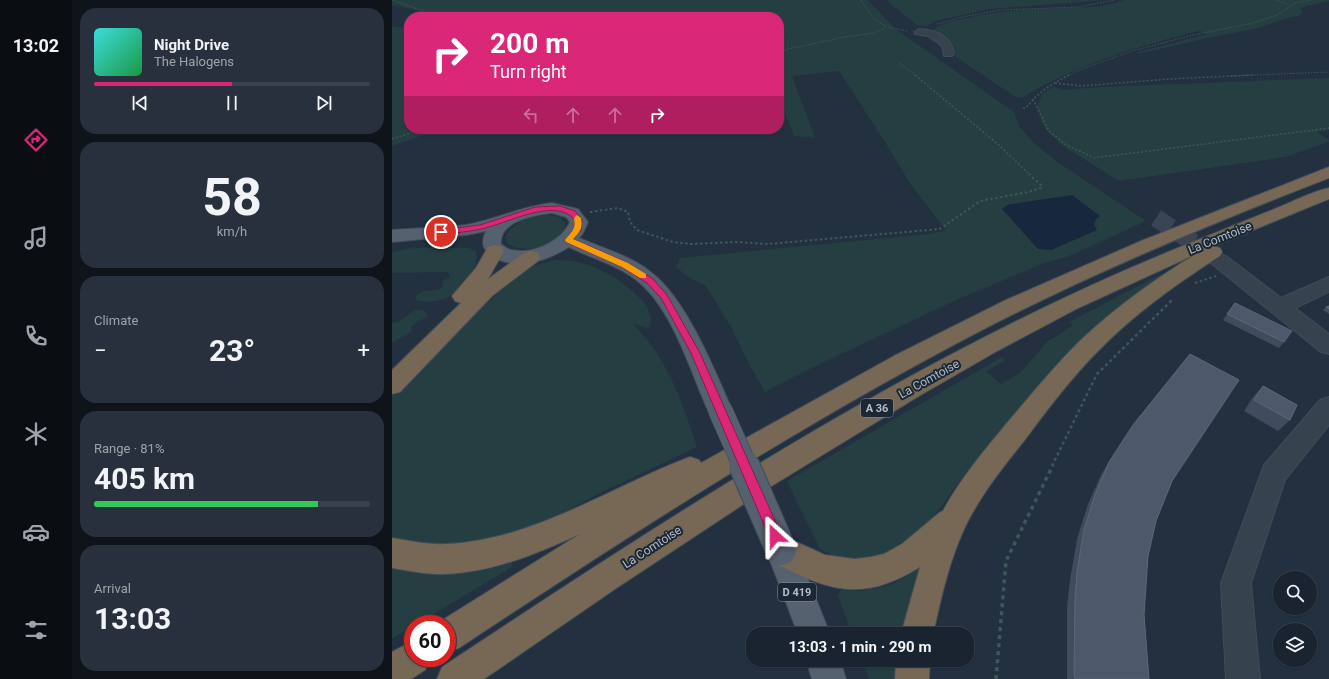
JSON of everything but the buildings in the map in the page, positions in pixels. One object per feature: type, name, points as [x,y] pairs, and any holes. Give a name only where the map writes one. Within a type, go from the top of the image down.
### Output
[{"type":"highway","name":"La Comtoise","points":[[456,630],[687,484],[818,408],[971,326],[1105,263],[1178,232],[1329,172]]},
{"type":"highway","name":"La Comtoise","points":[[454,679],[574,598],[722,502],[832,434],[916,385],[1028,325],[1113,283],[1157,263],[1329,194]]},
{"type":"highway","points":[[919,627],[933,573],[956,517],[973,487],[1040,400],[1091,345],[1117,322],[1190,266],[1213,252],[1329,194]]},
{"type":"highway","points":[[392,364],[477,280],[487,267],[493,247]]},
{"type":"highway","points":[[392,385],[485,291],[530,256]]},
{"type":"highway","points":[[392,553],[417,558],[453,559],[488,554],[524,544],[575,522],[818,408]]},
{"type":"highway","points":[[781,550],[818,569],[849,574],[873,573],[911,557],[930,542],[956,517]]},
{"type":"highway","points":[[392,671],[404,664]]},
{"type":"highway","points":[[912,679],[913,667]]},
{"type":"main road","points":[[392,236],[466,230],[509,219],[526,212],[552,208],[567,210],[576,216],[579,225],[569,240],[552,250],[530,256],[510,257],[493,247],[463,242],[392,247]]},
{"type":"main road","points":[[493,247],[491,239],[497,228],[509,219]]},
{"type":"main road","name":"D 419","points":[[569,240],[625,265],[650,281],[664,297],[692,347],[781,550],[811,627]]},
{"type":"main road","points":[[825,667],[829,679]]},
{"type":"lane","points":[[919,32],[931,33],[947,45],[948,54]]},
{"type":"lane","points":[[1226,265],[1329,346]]},
{"type":"lane","points":[[1280,307],[1329,284]]},
{"type":"lane","points":[[1243,679],[1236,583],[1274,474],[1329,407]]},
{"type":"path","points":[[392,0],[426,12]]},
{"type":"path","points":[[861,0],[873,20],[885,28],[919,32],[943,21],[990,12],[1017,8],[1105,3],[1114,0]]},
{"type":"path","points":[[1276,0],[1290,5]]},
{"type":"path","points":[[1023,108],[1026,108],[1033,99],[1048,86],[1082,69],[1132,51],[1193,35],[1253,23],[1277,15],[1294,3],[1311,0]]},
{"type":"path","points":[[784,50],[844,37],[875,33],[885,28]]},
{"type":"path","points":[[576,216],[600,210],[618,208],[628,212],[630,222],[637,230],[673,242],[691,244],[738,242],[768,244],[940,229],[980,201],[1028,192],[1041,188],[1042,186],[1000,146],[900,63]]},
{"type":"path","points":[[1055,83],[1073,88],[1088,87],[1097,84],[1170,78],[1329,72]]},
{"type":"path","points":[[1033,99],[1049,131],[1065,144],[1094,158],[1329,128]]},
{"type":"path","points":[[392,139],[408,134]]},
{"type":"path","points":[[1192,284],[1226,265]]},
{"type":"path","points":[[996,679],[1006,562],[1097,374],[1174,298]]},
{"type":"green space","points":[[392,0],[868,0],[897,30],[1014,112],[1019,126],[1034,143],[1059,163],[1146,221],[1067,257],[1044,263],[954,301],[801,373],[765,392],[750,366],[731,327],[706,286],[687,276],[676,267],[680,258],[929,234],[946,230],[911,185],[839,71],[792,76],[815,138],[794,136],[784,110],[784,12],[426,12],[392,5]]},
{"type":"green space","points":[[886,0],[1106,0],[989,9],[935,21],[927,26],[917,25]]},
{"type":"green space","points":[[1124,0],[1329,1],[1303,7],[1300,9],[1303,13],[1299,16],[1255,29],[1142,53],[1135,53],[1207,34],[1199,31],[1130,50],[1086,66],[1023,97],[1017,98],[956,57],[954,49],[934,30],[954,21],[999,12],[1094,7],[1117,3]]},
{"type":"green space","points":[[392,26],[404,29],[404,134],[427,134],[392,146]]},
{"type":"green space","points":[[1329,78],[1329,130],[1317,132],[1329,140],[1329,142],[1285,157],[1119,181],[1063,146],[1045,129],[1036,108],[1043,93],[1053,87],[1063,90],[1101,87]]},
{"type":"green space","points":[[547,215],[559,217],[565,223],[563,233],[555,241],[543,246],[530,248],[518,248],[509,245],[506,239],[510,230],[514,226],[527,219]]},
{"type":"green space","points":[[469,248],[476,252],[477,258],[475,267],[457,289],[444,299],[427,302],[416,300],[416,296],[425,291],[441,289],[443,281],[450,277],[448,272],[392,273],[392,253],[399,250]]},
{"type":"green space","points":[[555,260],[578,262],[599,269],[618,280],[644,303],[649,311],[651,319],[648,328],[633,324],[645,337],[665,366],[686,413],[697,447],[602,492],[553,518],[505,539],[467,546],[410,544],[392,538],[392,394],[474,314],[526,268]]},
{"type":"green space","points":[[1161,274],[1166,278],[1001,431],[968,470],[923,531],[878,560],[840,559],[820,549],[787,481],[1002,357],[1006,360],[986,371],[1001,384],[1020,373],[1046,343],[1073,325],[1069,322]]},
{"type":"green space","points":[[415,310],[424,310],[428,315],[411,327],[411,332],[392,343],[392,323],[398,322]]},
{"type":"green space","points":[[513,559],[512,567],[432,615],[404,615],[404,632],[392,639],[392,567]]},
{"type":"green space","points":[[918,569],[925,572],[908,627],[849,627],[838,596],[841,590],[860,591],[890,585]]},
{"type":"green space","points":[[865,667],[902,667],[902,679],[869,679]]},
{"type":"water","points":[[1072,195],[1100,216],[1096,219],[1094,224],[1097,230],[1051,250],[1038,249],[1002,209],[1007,205]]},
{"type":"tunnel","points":[[1156,218],[1217,258]]},
{"type":"slow traffic","points":[[577,218],[579,225],[574,235],[569,240],[625,265],[643,276]]},
{"type":"route","points":[[441,232],[481,227],[509,219],[526,212],[544,208],[560,208],[572,213],[578,220],[579,225],[577,230],[569,240],[625,265],[650,281],[664,297],[696,353],[775,536]]}]
